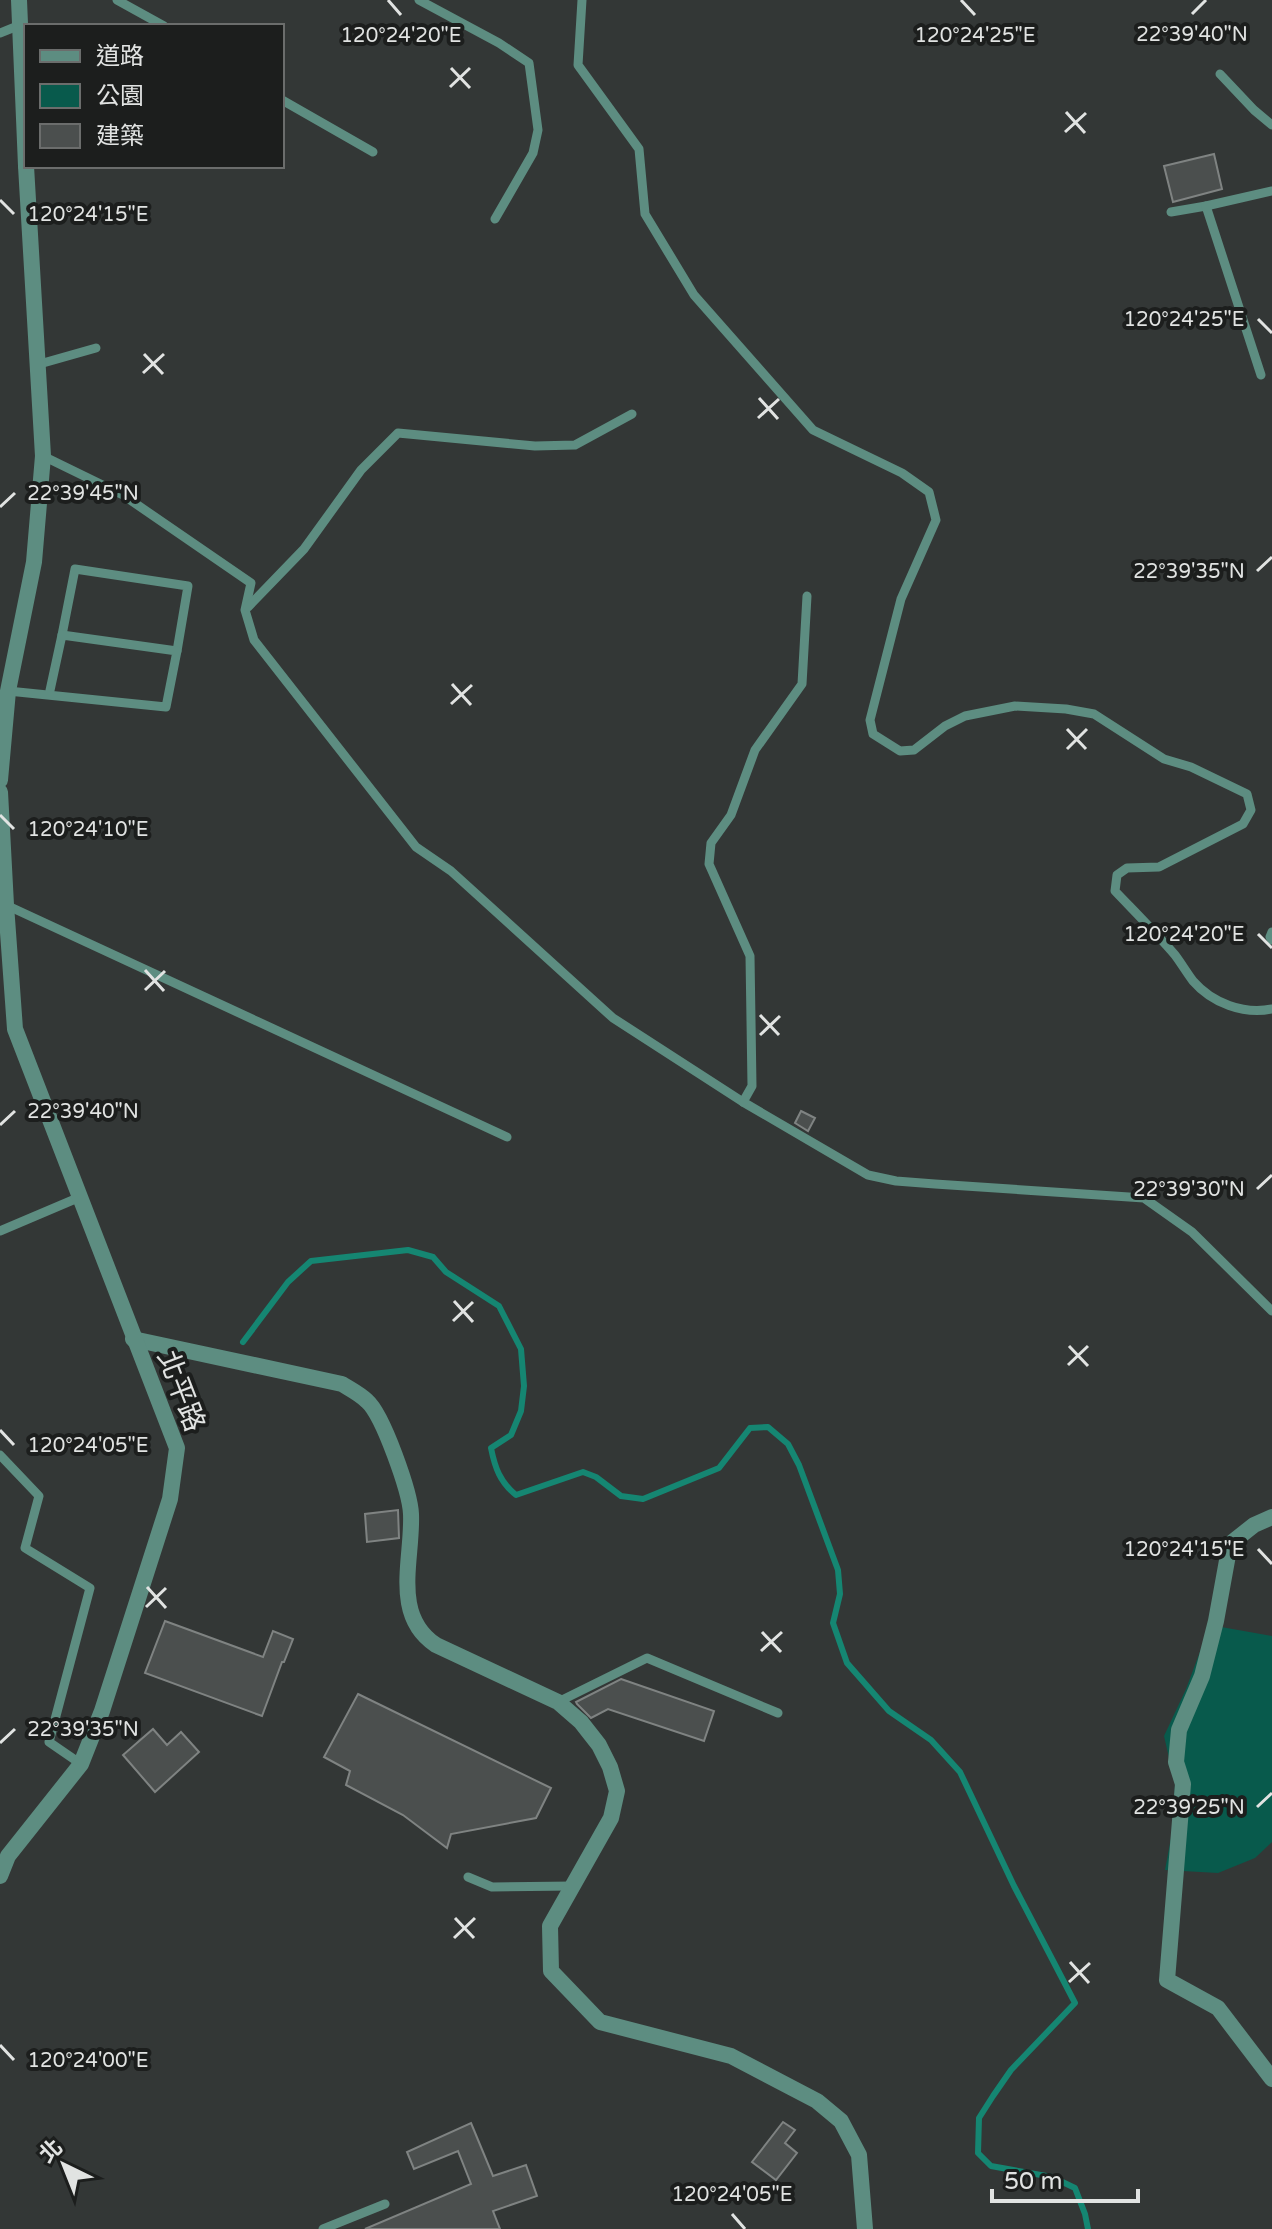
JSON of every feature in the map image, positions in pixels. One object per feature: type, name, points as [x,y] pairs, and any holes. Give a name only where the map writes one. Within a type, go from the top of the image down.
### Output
[{"type":"street","points":[[19,0],[24,110]]},
{"type":"street","points":[[0,780],[8,691],[34,562],[43,456],[26,168]]},
{"type":"street","name":"北平路","points":[[0,792],[15,1029],[177,1448],[170,1499],[102,1711],[81,1764],[8,1856],[0,1876]]},
{"type":"street","points":[[133,1339],[342,1384],[368,1402],[381,1420],[411,1512],[409,1606],[416,1627],[436,1645],[558,1702],[581,1722],[599,1745],[617,1791],[611,1818],[550,1926],[551,1971],[600,2022],[731,2056],[817,2101],[841,2121],[859,2155],[865,2229]]},
{"type":"street","points":[[1272,1517],[1254,1525],[1230,1544],[1202,1676],[1179,1730],[1176,1762],[1183,1784],[1167,1980],[1218,2008],[1272,2079]]},
{"type":"lane","points":[[117,0],[160,24]]},
{"type":"lane","points":[[419,0],[499,43],[529,63],[538,130],[536,142],[533,153],[495,219]]},
{"type":"lane","points":[[582,0],[578,65],[639,149],[645,214],[694,295],[813,430],[902,473],[929,492],[936,520],[901,599],[870,720],[873,734],[900,751],[914,750],[945,726],[965,716],[1015,706],[1066,709],[1094,714],[1164,759],[1191,767],[1247,794],[1251,810],[1243,824],[1159,867],[1127,868],[1117,875],[1115,891],[1176,957],[1195,983],[1218,1001],[1242,1010],[1260,1012],[1272,1009]]},
{"type":"lane","points":[[0,33],[20,25]]},
{"type":"lane","points":[[1220,74],[1272,125]]},
{"type":"lane","points":[[284,101],[373,152]]},
{"type":"lane","points":[[1171,212],[1272,191]]},
{"type":"lane","points":[[1206,206],[1261,375]]},
{"type":"lane","points":[[36,365],[96,348]]},
{"type":"lane","points":[[245,610],[304,549],[361,470],[398,433],[535,446],[575,445],[632,414]]},
{"type":"lane","points":[[43,456],[123,495],[251,583],[245,610],[254,640],[416,847],[451,871],[613,1018],[743,1102],[868,1175],[896,1181],[1144,1198],[1192,1232],[1272,1311]]},
{"type":"lane","points":[[8,691],[166,707],[188,586],[75,569],[49,695]]},
{"type":"lane","points":[[743,1102],[752,1086],[750,956],[709,864],[711,843],[731,815],[755,750],[802,684],[807,596]]},
{"type":"lane","points":[[62,635],[177,651]]},
{"type":"lane","points":[[6,905],[507,1137]]},
{"type":"lane","points":[[1272,932],[1272,940]]},
{"type":"lane","points":[[0,1231],[80,1197]]},
{"type":"lane","points":[[0,1455],[39,1496],[25,1548],[90,1588],[49,1742],[81,1764]]},
{"type":"lane","points":[[558,1702],[647,1658],[778,1713]]},
{"type":"lane","points":[[468,1877],[492,1887],[573,1886]]},
{"type":"lane","points":[[323,2229],[385,2204]]},
{"type":"green space","points":[[1210,1625],[1272,1636],[1272,1842],[1255,1858],[1218,1873],[1165,1870],[1173,1827],[1175,1784],[1164,1736]]},
{"type":"building","points":[[1214,154],[1222,189],[1173,202],[1164,166]]},
{"type":"building","points":[[801,1111],[815,1118],[808,1131],[795,1123]]},
{"type":"building","points":[[398,1510],[399,1538],[367,1542],[365,1514]]},
{"type":"building","points":[[165,1621],[263,1657],[273,1631],[293,1639],[262,1716],[145,1673]]},
{"type":"building","points":[[621,1679],[714,1711],[704,1741],[608,1709],[591,1718],[577,1704]]},
{"type":"building","points":[[358,1694],[551,1788],[536,1818],[451,1834],[447,1848],[403,1815],[346,1785],[350,1771],[324,1757]]},
{"type":"building","points":[[153,1729],[167,1745],[181,1732],[199,1752],[155,1792],[123,1755]]},
{"type":"building","points":[[783,2122],[795,2130],[785,2143],[797,2153],[776,2180],[752,2162]]},
{"type":"building","points":[[471,2123],[493,2176],[526,2165],[537,2196],[493,2211],[500,2229],[365,2229],[471,2184],[458,2151],[414,2169],[407,2152]]},
{"type":"waterway","points":[[243,1342],[288,1282],[311,1261],[408,1250],[433,1257],[446,1272],[499,1306],[521,1349],[524,1386],[521,1411],[511,1435],[491,1448],[499,1474],[516,1495],[583,1472],[596,1477],[621,1496],[643,1499],[719,1468],[750,1428],[768,1427],[788,1444],[799,1465],[838,1570],[840,1594],[833,1623],[847,1663],[889,1711],[931,1740],[960,1772],[1014,1886],[1075,2003],[1011,2070],[993,2096],[979,2118],[978,2153],[991,2166],[1052,2177],[1075,2188],[1088,2229]]}]
